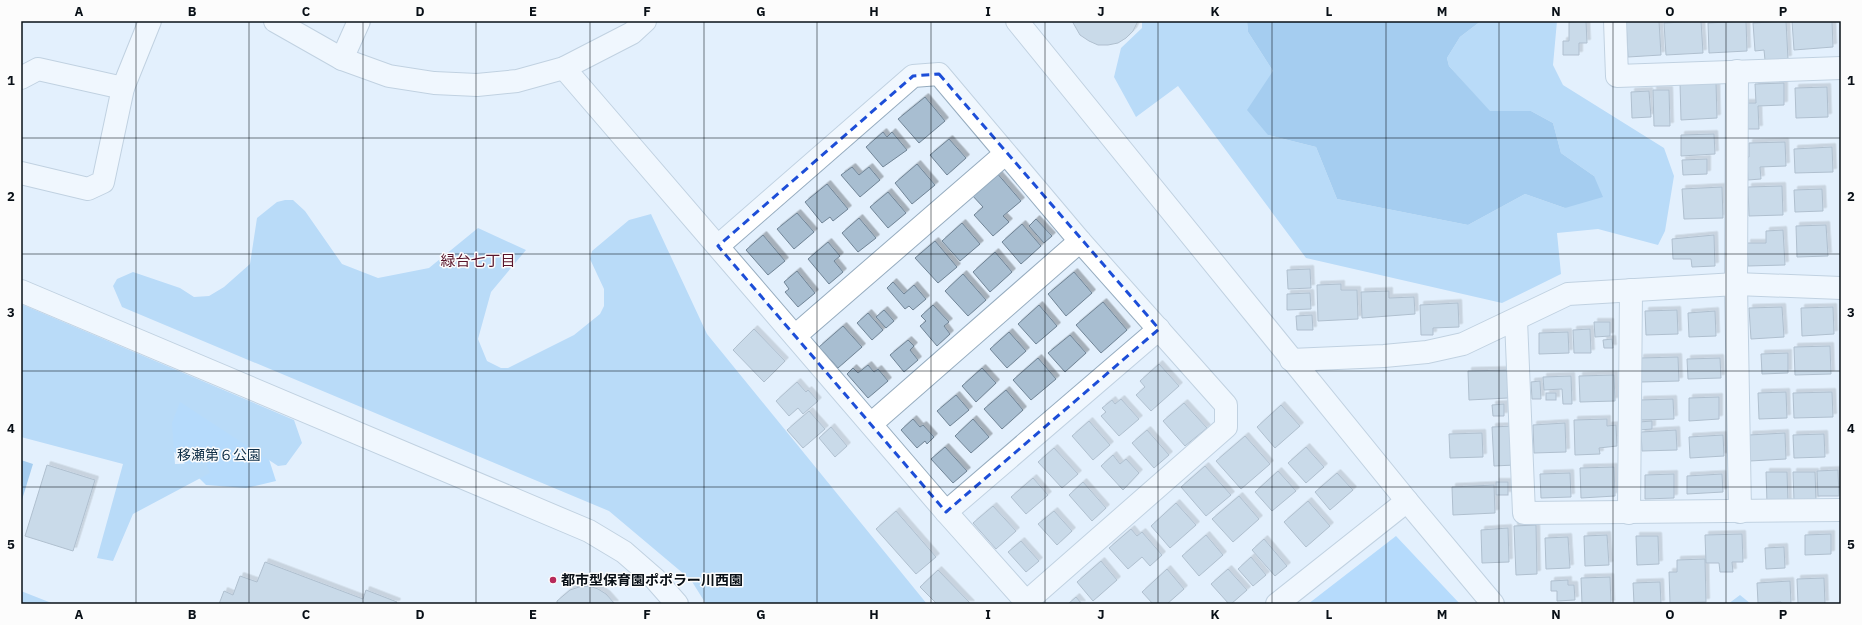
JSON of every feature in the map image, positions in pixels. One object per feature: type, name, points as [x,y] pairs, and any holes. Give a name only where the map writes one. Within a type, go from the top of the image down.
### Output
[{"type":"street","points":[[21,173],[88,189],[103,182],[122,88],[150,21]]},
{"type":"street","points":[[275,21],[342,59],[389,76],[434,83],[477,86],[517,81],[564,68],[632,33],[645,21]]},
{"type":"street","points":[[342,59],[359,21]]},
{"type":"street","points":[[1017,21],[1291,360],[1493,604]]},
{"type":"street","points":[[1615,21],[1617,76],[1841,68]]},
{"type":"street","points":[[564,68],[1026,603],[1226,427],[1226,405],[1080,241],[940,74],[913,76],[718,246]]},
{"type":"street","points":[[21,78],[38,69],[122,88]]},
{"type":"street","points":[[1737,71],[1736,284],[1740,512]]},
{"type":"street","points":[[795,336],[1006,154]]},
{"type":"street","points":[[871,424],[1080,241]]},
{"type":"street","points":[[1291,360],[1384,356],[1427,352],[1463,344],[1568,294],[1736,284],[1841,288]]},
{"type":"street","points":[[21,290],[589,531],[624,552],[655,579],[677,604]]},
{"type":"street","points":[[1629,513],[1631,290]]},
{"type":"street","points":[[1516,320],[1524,513],[1841,510]]},
{"type":"street","points":[[946,512],[1159,329]]},
{"type":"street","points":[[1277,604],[1407,501]]},
{"type":"highlighted area","points":[[939,74],[1159,329],[946,512],[718,246],[913,76]]},
{"type":"green space","name":"移瀬第６公園","points":[[185,396],[265,447],[276,481],[246,488],[206,485],[180,459],[139,409]]},
{"type":"green space","points":[[1396,536],[1460,604],[1308,604]]},
{"type":"shaded area","points":[[1142,21],[1247,21],[1248,32],[1273,71],[1268,135],[1316,147],[1337,199],[1468,225],[1525,194],[1565,208],[1594,176],[1561,153],[1553,123],[1531,111],[1490,112],[1449,66],[1447,58],[1460,37],[1481,21],[1557,21],[1553,65],[1563,85],[1664,148],[1674,176],[1665,231],[1658,245],[1598,229],[1557,233],[1561,274],[1502,303],[1306,258],[1178,86],[1136,117],[1114,77],[1121,48],[1142,28]]},
{"type":"shaded area","points":[[1247,21],[1481,21],[1460,37],[1447,58],[1449,66],[1490,111],[1531,111],[1553,123],[1561,153],[1594,176],[1603,197],[1565,208],[1525,194],[1468,225],[1337,199],[1316,147],[1268,135],[1247,110],[1273,71],[1248,32]]},
{"type":"shaded area","points":[[293,200],[305,211],[342,264],[378,278],[429,268],[478,228],[526,250],[491,292],[478,339],[487,361],[501,368],[508,368],[574,335],[600,314],[604,306],[604,289],[590,259],[592,251],[629,220],[651,214],[707,334],[927,604],[706,604],[691,580],[609,511],[122,307],[113,286],[117,279],[133,272],[180,288],[194,297],[209,296],[224,287],[250,264],[257,218],[277,202]]},
{"type":"shaded area","points":[[21,304],[294,420],[302,443],[286,465],[278,466],[180,402],[172,423],[175,464],[206,463],[210,473],[133,514],[113,561],[97,558],[123,464],[21,437]]},
{"type":"shaded area","points":[[21,460],[33,464],[21,503]]},
{"type":"shaded area","points":[[21,591],[54,604],[21,604]]},
{"type":"shaded area","points":[[1740,595],[1751,604],[1728,604]]},
{"type":"building","points":[[1072,21],[1138,21],[1133,31],[1118,43],[1098,45],[1080,35]]},
{"type":"building","points":[[1586,21],[1587,43],[1579,43],[1579,55],[1563,55],[1563,41],[1569,41],[1569,22]]},
{"type":"building","points":[[1626,21],[1659,21],[1661,55],[1628,57]]},
{"type":"building","points":[[1701,21],[1703,53],[1666,55],[1664,23]]},
{"type":"building","points":[[1746,21],[1747,51],[1709,53],[1708,23]]},
{"type":"building","points":[[1786,21],[1788,59],[1765,60],[1764,50],[1755,51],[1753,23]]},
{"type":"building","points":[[1792,21],[1832,21],[1833,47],[1794,50]]},
{"type":"building","points":[[1716,82],[1717,118],[1681,120],[1680,83]]},
{"type":"building","points":[[1784,83],[1784,105],[1758,106],[1759,129],[1746,129],[1745,103],[1756,103],[1755,84]]},
{"type":"building","points":[[1827,87],[1828,117],[1796,118],[1795,88]]},
{"type":"building","points":[[1653,90],[1669,90],[1670,126],[1654,126]]},
{"type":"building","points":[[1649,91],[1651,117],[1632,118],[1631,92]]},
{"type":"building","points":[[925,97],[945,121],[919,143],[898,119]]},
{"type":"building","points":[[883,132],[887,137],[892,132],[907,150],[883,167],[866,147]]},
{"type":"building","points":[[1714,134],[1715,154],[1681,156],[1681,135]]},
{"type":"building","points":[[949,139],[966,158],[947,175],[930,155]]},
{"type":"building","points":[[1785,142],[1786,166],[1760,167],[1761,179],[1748,180],[1747,157],[1749,157],[1749,143]]},
{"type":"building","points":[[1832,147],[1833,172],[1795,173],[1794,149]]},
{"type":"building","points":[[1707,159],[1707,174],[1683,175],[1682,160]]},
{"type":"building","points":[[917,164],[935,185],[912,204],[895,183]]},
{"type":"building","points":[[852,167],[859,175],[869,167],[880,180],[860,197],[841,175]]},
{"type":"building","points":[[996,172],[1021,201],[1003,216],[1009,222],[993,236],[974,215],[983,207],[971,194]]},
{"type":"building","points":[[827,184],[848,209],[833,221],[830,217],[822,223],[805,202]]},
{"type":"building","points":[[1782,186],[1783,215],[1749,216],[1748,187]]},
{"type":"building","points":[[1722,187],[1723,218],[1684,219],[1682,189]]},
{"type":"building","points":[[1822,189],[1823,211],[1795,212],[1794,190]]},
{"type":"building","points":[[888,192],[906,213],[888,228],[870,207]]},
{"type":"building","points":[[797,213],[814,232],[794,249],[777,229]]},
{"type":"building","points":[[859,218],[876,238],[858,252],[842,233]]},
{"type":"building","points":[[1036,219],[1052,236],[1044,243],[1029,226]]},
{"type":"building","points":[[962,223],[980,244],[960,261],[942,241]]},
{"type":"building","points":[[1022,224],[1041,246],[1021,264],[1002,242]]},
{"type":"building","points":[[1826,225],[1828,256],[1797,257],[1796,226]]},
{"type":"building","points":[[1783,230],[1785,265],[1748,266],[1747,243],[1766,243],[1766,231]]},
{"type":"building","points":[[763,235],[785,261],[768,275],[746,250]]},
{"type":"building","points":[[1714,235],[1715,266],[1692,267],[1691,259],[1673,259],[1672,239]]},
{"type":"building","points":[[935,241],[957,267],[938,283],[915,258]]},
{"type":"building","points":[[828,242],[840,256],[834,261],[843,272],[829,284],[808,259]]},
{"type":"building","points":[[995,252],[1012,272],[990,292],[973,272]]},
{"type":"building","points":[[1310,269],[1311,288],[1288,289],[1287,270]]},
{"type":"building","points":[[797,271],[815,293],[798,307],[785,292],[789,289],[784,282]]},
{"type":"building","points":[[1074,272],[1092,293],[1066,316],[1048,294]]},
{"type":"building","points":[[963,274],[986,300],[968,316],[945,291]]},
{"type":"building","points":[[893,282],[904,294],[914,285],[926,299],[913,310],[909,306],[905,309],[887,288]]},
{"type":"building","points":[[1341,284],[1341,290],[1357,290],[1358,319],[1318,321],[1317,285]]},
{"type":"building","points":[[1389,291],[1389,298],[1414,297],[1415,314],[1362,318],[1361,292]]},
{"type":"building","points":[[1310,293],[1311,309],[1287,310],[1287,294]]},
{"type":"building","points":[[1103,302],[1127,330],[1101,353],[1076,325]]},
{"type":"building","points":[[1458,303],[1459,327],[1433,328],[1433,335],[1421,335],[1420,305]]},
{"type":"building","points":[[933,305],[949,322],[944,326],[950,334],[937,346],[920,326],[926,321],[921,316]]},
{"type":"building","points":[[1039,305],[1057,326],[1036,344],[1018,324]]},
{"type":"building","points":[[1782,307],[1784,337],[1751,339],[1749,308]]},
{"type":"building","points":[[1833,307],[1834,334],[1802,336],[1801,308]]},
{"type":"building","points":[[884,310],[894,321],[886,328],[876,317]]},
{"type":"building","points":[[1677,310],[1678,334],[1646,335],[1645,311]]},
{"type":"building","points":[[1715,311],[1716,336],[1689,337],[1688,313]]},
{"type":"building","points":[[868,313],[883,330],[872,340],[857,323]]},
{"type":"building","points":[[1312,315],[1313,330],[1297,330],[1296,316]]},
{"type":"building","points":[[1594,322],[1610,322],[1610,336],[1595,337]]},
{"type":"building","points":[[843,326],[862,347],[838,368],[819,347]]},
{"type":"building","points":[[754,329],[785,361],[764,382],[733,350]]},
{"type":"building","points":[[1590,329],[1591,353],[1574,353],[1573,330]]},
{"type":"building","points":[[1009,332],[1026,351],[1007,368],[990,349]]},
{"type":"building","points":[[1568,332],[1569,353],[1539,354],[1539,333]]},
{"type":"building","points":[[1070,335],[1086,353],[1065,372],[1048,353]]},
{"type":"building","points":[[1612,339],[1613,348],[1604,348],[1603,340]]},
{"type":"building","points":[[908,340],[914,346],[910,350],[918,360],[904,372],[890,355]]},
{"type":"building","points":[[1830,346],[1831,374],[1795,375],[1794,347]]},
{"type":"building","points":[[1788,353],[1788,373],[1762,374],[1761,354]]},
{"type":"building","points":[[1678,357],[1679,381],[1641,382],[1640,358]]},
{"type":"building","points":[[1038,358],[1056,379],[1031,400],[1013,380]]},
{"type":"building","points":[[1720,358],[1721,378],[1688,379],[1687,359]]},
{"type":"building","points":[[1159,364],[1179,386],[1151,411],[1136,395],[1145,387],[1140,381]]},
{"type":"building","points":[[868,365],[874,372],[878,369],[888,381],[868,398],[847,374],[853,368],[858,373]]},
{"type":"building","points":[[982,368],[996,383],[976,402],[962,386]]},
{"type":"building","points":[[1507,370],[1508,398],[1469,400],[1468,371]]},
{"type":"building","points":[[1614,375],[1615,401],[1580,402],[1579,376]]},
{"type":"building","points":[[1571,376],[1572,404],[1563,404],[1562,389],[1544,390],[1543,377]]},
{"type":"building","points":[[1540,381],[1541,399],[1532,399],[1531,382]]},
{"type":"building","points":[[797,382],[806,392],[808,390],[818,401],[803,414],[798,408],[789,416],[776,401]]},
{"type":"building","points":[[1006,390],[1023,410],[1002,429],[984,409]]},
{"type":"building","points":[[1786,392],[1787,418],[1759,419],[1758,393]]},
{"type":"building","points":[[1832,392],[1833,417],[1794,418],[1793,393]]},
{"type":"building","points":[[1546,393],[1556,393],[1556,400],[1546,400]]},
{"type":"building","points":[[956,395],[969,410],[950,426],[937,411]]},
{"type":"building","points":[[1719,397],[1719,419],[1689,421],[1689,398]]},
{"type":"building","points":[[1121,399],[1139,419],[1119,436],[1101,416],[1106,412],[1102,408],[1112,400],[1115,404]]},
{"type":"building","points":[[1673,399],[1674,419],[1640,420],[1640,400]]},
{"type":"building","points":[[1184,403],[1207,428],[1185,446],[1163,421]]},
{"type":"building","points":[[1504,404],[1504,416],[1493,416],[1492,405]]},
{"type":"building","points":[[1281,405],[1300,426],[1275,448],[1257,427]]},
{"type":"building","points":[[809,411],[825,429],[803,448],[787,430]]},
{"type":"building","points":[[913,419],[920,427],[923,425],[934,437],[927,444],[925,441],[917,448],[901,430]]},
{"type":"building","points":[[973,419],[989,437],[971,453],[955,436]]},
{"type":"building","points":[[1607,419],[1607,426],[1616,425],[1617,446],[1599,448],[1600,454],[1575,455],[1574,420]]},
{"type":"building","points":[[1089,421],[1110,445],[1093,460],[1072,436]]},
{"type":"building","points":[[1652,421],[1652,429],[1639,430],[1639,422]]},
{"type":"building","points":[[1565,423],[1566,452],[1534,453],[1533,425]]},
{"type":"building","points":[[1513,426],[1515,465],[1494,466],[1492,427]]},
{"type":"building","points":[[831,427],[847,446],[835,457],[819,438]]},
{"type":"building","points":[[1147,430],[1169,455],[1154,468],[1132,443]]},
{"type":"building","points":[[1676,430],[1677,450],[1642,451],[1641,432]]},
{"type":"building","points":[[1482,433],[1483,457],[1450,458],[1449,434]]},
{"type":"building","points":[[1785,433],[1786,459],[1750,461],[1749,435]]},
{"type":"building","points":[[1824,434],[1825,457],[1794,458],[1793,435]]},
{"type":"building","points":[[1723,435],[1724,456],[1690,458],[1689,437]]},
{"type":"building","points":[[1245,436],[1270,464],[1241,489],[1216,461]]},
{"type":"building","points":[[945,447],[967,471],[953,483],[931,459]]},
{"type":"building","points":[[1306,447],[1324,467],[1306,483],[1288,463]]},
{"type":"building","points":[[1054,448],[1078,474],[1062,488],[1038,462]]},
{"type":"building","points":[[1113,455],[1120,464],[1126,459],[1139,473],[1123,490],[1101,466]]},
{"type":"building","points":[[47,465],[95,480],[73,551],[25,536]]},
{"type":"building","points":[[1205,466],[1231,495],[1206,516],[1181,487]]},
{"type":"building","points":[[1614,467],[1615,496],[1581,498],[1580,468]]},
{"type":"building","points":[[1838,470],[1839,496],[1818,496],[1817,471]]},
{"type":"building","points":[[1278,471],[1296,491],[1272,511],[1255,492]]},
{"type":"building","points":[[1766,472],[1787,472],[1788,503],[1767,504]]},
{"type":"building","points":[[1793,472],[1815,472],[1816,500],[1794,501]]},
{"type":"building","points":[[1337,473],[1353,490],[1330,510],[1315,492]]},
{"type":"building","points":[[1570,473],[1571,497],[1541,498],[1540,474]]},
{"type":"building","points":[[1674,474],[1674,498],[1645,499],[1645,475]]},
{"type":"building","points":[[1722,474],[1723,492],[1687,494],[1687,476]]},
{"type":"building","points":[[1033,478],[1048,495],[1026,514],[1011,497]]},
{"type":"building","points":[[1083,482],[1106,508],[1092,521],[1069,495]]},
{"type":"building","points":[[1496,482],[1508,482],[1508,495],[1496,495]]},
{"type":"building","points":[[1494,485],[1495,513],[1453,515],[1452,487]]},
{"type":"building","points":[[1239,496],[1259,519],[1233,542],[1212,519]]},
{"type":"building","points":[[1308,501],[1330,526],[1306,547],[1284,522]]},
{"type":"building","points":[[1176,503],[1196,525],[1170,548],[1151,526]]},
{"type":"building","points":[[993,506],[1016,531],[996,549],[973,523]]},
{"type":"building","points":[[896,511],[936,557],[916,574],[876,529]]},
{"type":"building","points":[[1054,511],[1072,531],[1057,545],[1038,524]]},
{"type":"building","points":[[1536,525],[1537,574],[1516,575],[1514,526]]},
{"type":"building","points":[[1508,528],[1509,562],[1482,563],[1481,530]]},
{"type":"building","points":[[1131,529],[1137,536],[1142,532],[1162,555],[1150,566],[1142,557],[1128,569],[1109,548]]},
{"type":"building","points":[[1742,534],[1743,562],[1732,562],[1733,572],[1720,572],[1719,563],[1706,563],[1705,535]]},
{"type":"building","points":[[1831,534],[1831,554],[1805,555],[1805,535]]},
{"type":"building","points":[[1206,535],[1223,555],[1199,576],[1182,556]]},
{"type":"building","points":[[1607,535],[1609,565],[1585,566],[1584,536]]},
{"type":"building","points":[[1636,536],[1658,536],[1659,564],[1637,565]]},
{"type":"building","points":[[1568,537],[1570,568],[1546,569],[1545,538]]},
{"type":"building","points":[[1264,539],[1287,566],[1275,576],[1252,550]]},
{"type":"building","points":[[1021,541],[1039,561],[1026,572],[1008,552]]},
{"type":"building","points":[[1784,547],[1785,568],[1766,569],[1765,548]]},
{"type":"building","points":[[1251,557],[1266,575],[1253,586],[1238,569]]},
{"type":"building","points":[[1705,559],[1706,602],[1670,603],[1669,572],[1677,572],[1677,560]]},
{"type":"building","points":[[1101,561],[1117,580],[1093,601],[1077,582]]},
{"type":"building","points":[[265,562],[363,599],[366,590],[397,602],[396,604],[219,604],[224,591],[233,595],[240,576],[257,582]]},
{"type":"building","points":[[1167,569],[1184,589],[1167,604],[1153,604],[1142,592]]},
{"type":"building","points":[[1228,569],[1247,590],[1231,604],[1229,604],[1211,584]]},
{"type":"building","points":[[938,570],[971,604],[937,604],[920,587]]},
{"type":"building","points":[[1610,577],[1611,604],[1582,604],[1581,578]]},
{"type":"building","points":[[1824,578],[1825,604],[1798,604],[1797,579]]},
{"type":"building","points":[[1568,580],[1568,585],[1574,585],[1575,600],[1557,601],[1557,591],[1551,591],[1551,581]]},
{"type":"building","points":[[1790,581],[1791,604],[1782,604],[1781,602],[1758,603],[1757,583]]},
{"type":"building","points":[[1660,582],[1661,604],[1634,604],[1633,583]]},
{"type":"building","points":[[589,586],[606,594],[615,604],[557,604],[557,601],[570,590]]},
{"type":"building","points":[[1076,597],[1082,604],[1068,604]]},
{"type":"place","name":"都市型保育園ポポラー川西園","points":[[553,580]]},
{"type":"district","name":"緑台七丁目","points":[[478,261]]}]
